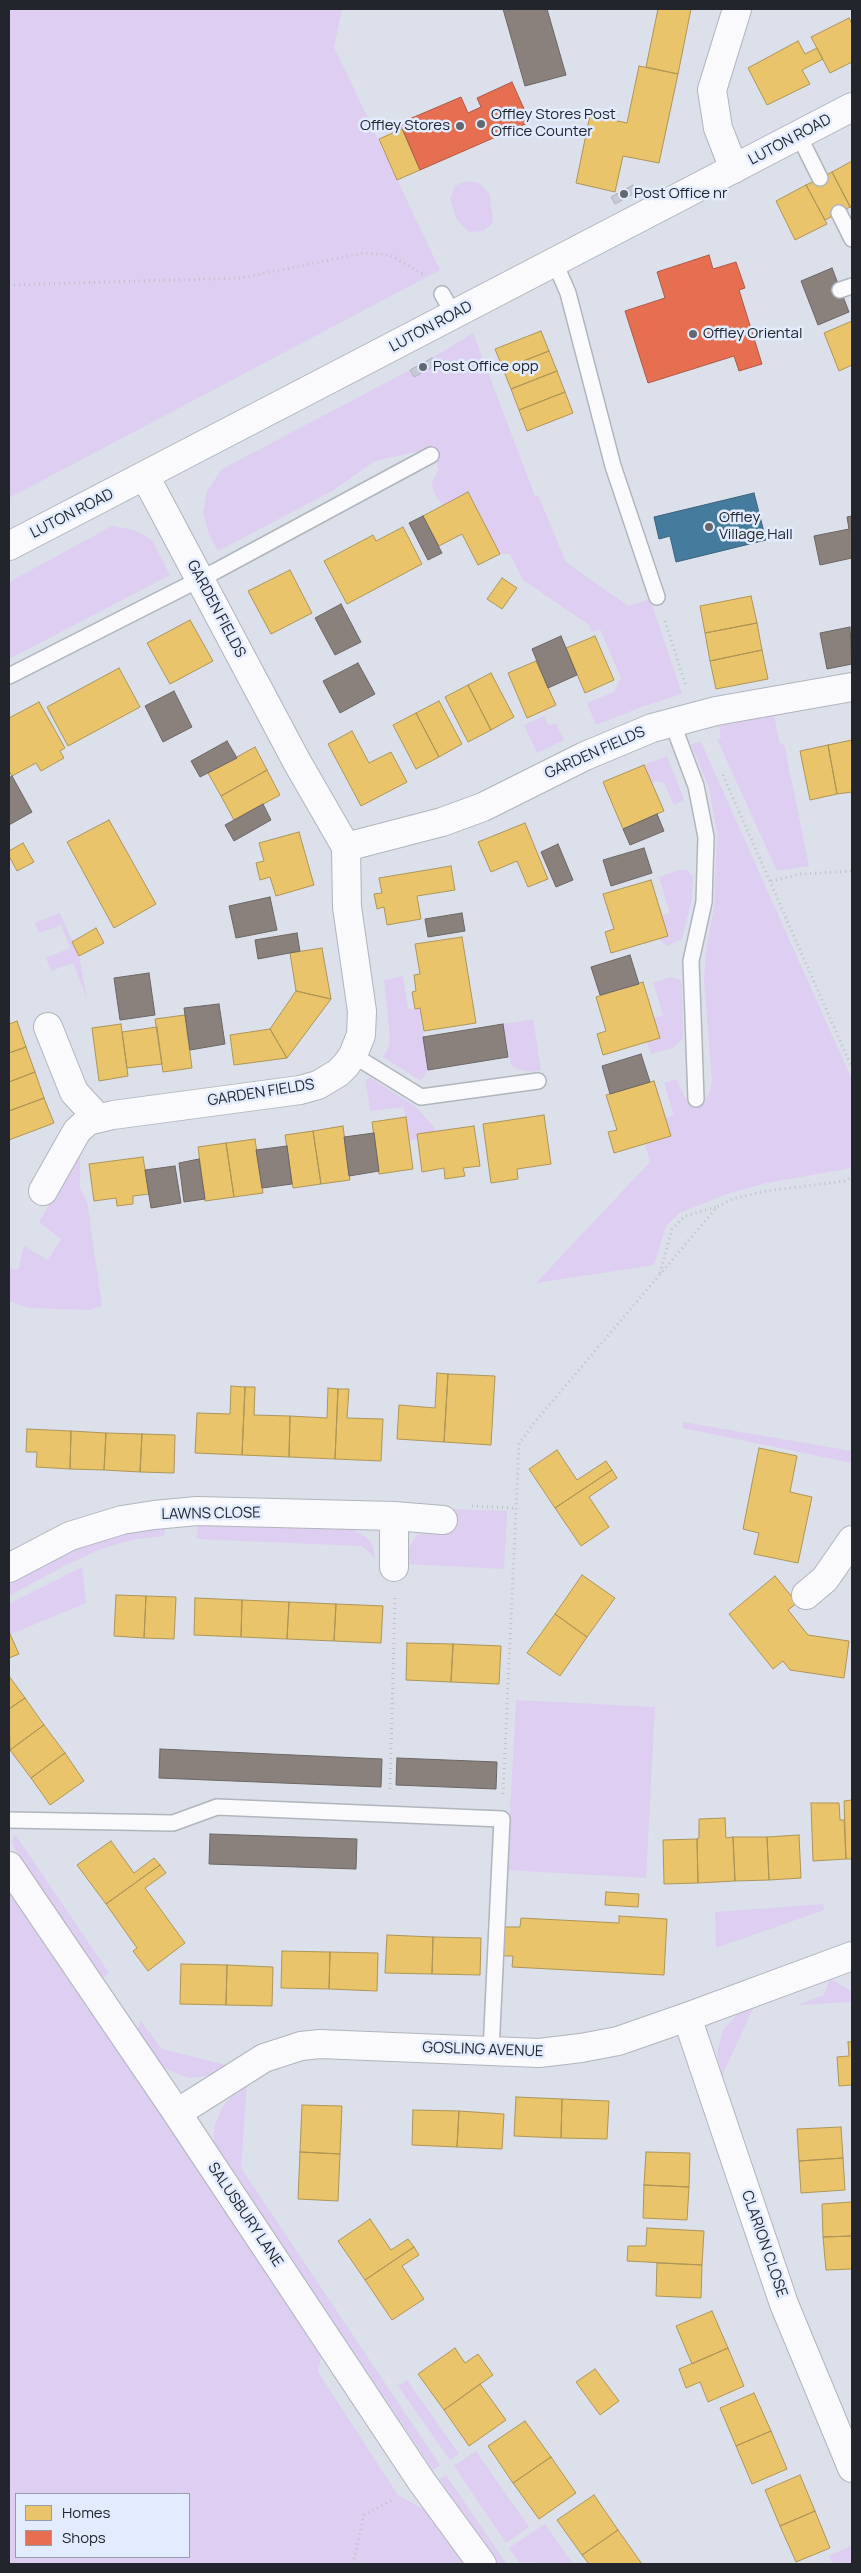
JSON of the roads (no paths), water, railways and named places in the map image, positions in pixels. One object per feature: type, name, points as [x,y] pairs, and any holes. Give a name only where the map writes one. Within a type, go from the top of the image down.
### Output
[{"type":"street","points":[[734,169],[718,128],[712,90],[737,9]]},
{"type":"street","name":"LUTON ROAD","points":[[9,546],[145,476],[448,304],[555,264],[852,107]]},
{"type":"street","name":"GARDEN FIELDS","points":[[43,1190],[77,1131],[97,1117],[306,1089],[330,1079],[353,1055],[359,1043],[363,1019],[347,907],[346,847],[297,762],[145,476]]},
{"type":"street","name":"GARDEN FIELDS","points":[[346,847],[433,824],[484,807],[585,756],[684,719],[852,687]]},
{"type":"street","points":[[48,1027],[74,1092],[97,1117]]},
{"type":"street","name":"LAWNS CLOSE","points":[[9,1568],[76,1534],[122,1520],[154,1515],[197,1512],[394,1516],[443,1520]]},
{"type":"street","points":[[394,1516],[394,1567]]},
{"type":"street","points":[[806,1595],[825,1579],[852,1540]]},
{"type":"street","name":"SALUSBURY LANE","points":[[9,1866],[177,2113],[422,2482],[482,2564]]},
{"type":"street","name":"GOSLING AVENUE","points":[[177,2113],[264,2058],[301,2046],[320,2044],[538,2054],[582,2048],[618,2040],[687,2017],[852,1956]]},
{"type":"street","name":"CLARION CLOSE","points":[[687,2017],[784,2304],[852,2468]]},
{"type":"lane","points":[[799,136],[820,178]]},
{"type":"lane","points":[[839,213],[852,239]]},
{"type":"lane","points":[[555,264],[568,293],[613,466],[657,597]]},
{"type":"lane","points":[[9,676],[199,578],[430,455]]},
{"type":"lane","points":[[684,719],[706,838],[704,902],[691,961],[696,1099]]},
{"type":"lane","points":[[353,1055],[421,1097],[538,1081]]},
{"type":"lane","points":[[9,1820],[173,1823],[217,1807],[502,1819],[491,2051]]},
{"type":"place","name":"Offley Stores Post Office Counter","points":[[481,124]]},
{"type":"place","name":"Offley Stores","points":[[460,126]]},
{"type":"place","name":"Post Office nr","points":[[624,194]]},
{"type":"place","name":"Offley Oriental","points":[[693,334]]},
{"type":"place","name":"Post Office opp","points":[[423,367]]},
{"type":"place","name":"Offley Village Hall","points":[[709,527]]}]
